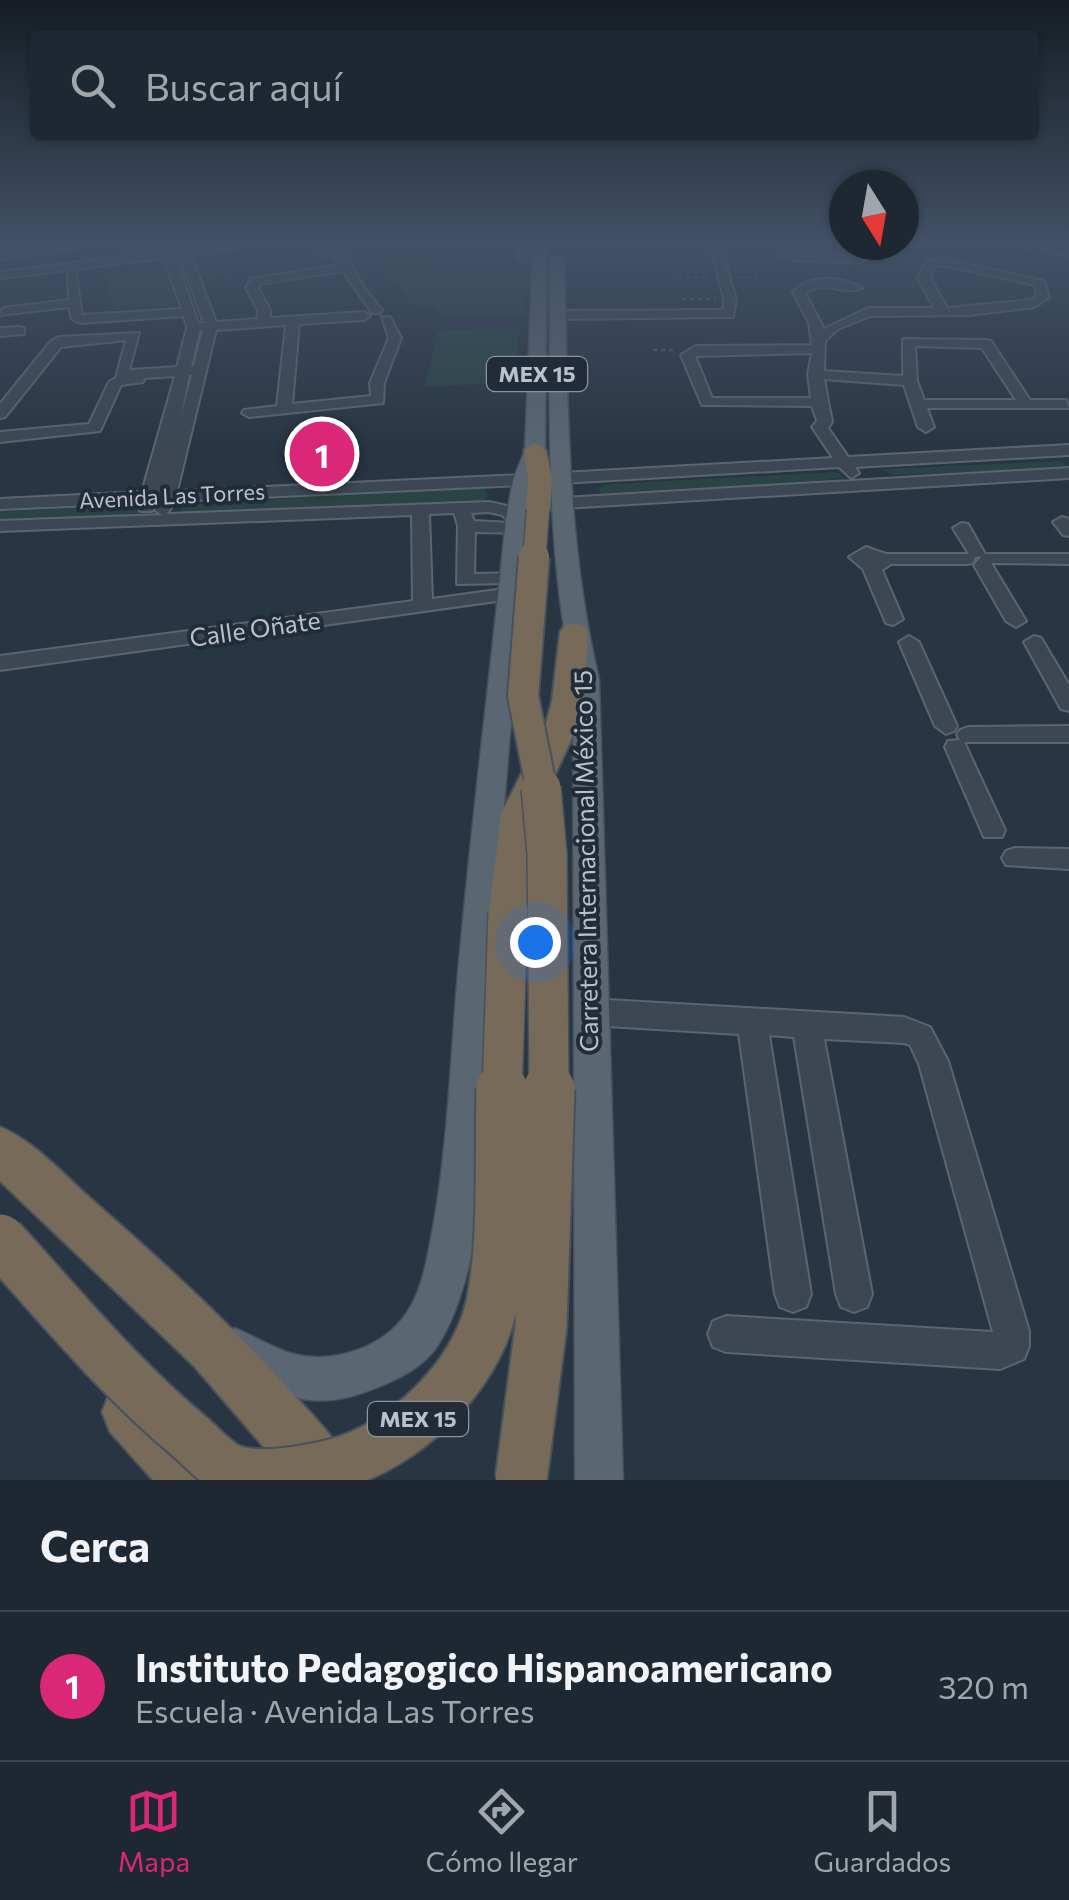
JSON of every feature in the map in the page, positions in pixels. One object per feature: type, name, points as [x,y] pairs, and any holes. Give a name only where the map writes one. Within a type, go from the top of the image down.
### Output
[{"type":"highway","name":"MEX 15","points":[[521,1480],[540,1342],[544,1265],[547,854],[545,808],[523,696],[540,479],[535,450]]},
{"type":"highway","name":"MEX 15","points":[[0,1240],[169,1420],[234,1471],[272,1478],[349,1464],[388,1445],[442,1395],[486,1325],[490,1308],[496,1261],[508,912],[520,814],[561,727],[568,700],[574,632]]},
{"type":"highway","name":"MEX 15","points":[[0,1150],[209,1340],[329,1480]]},
{"type":"highway","points":[[0,1274],[192,1480]]},
{"type":"main road","name":"Carretera Internacional México 15","points":[[538,313],[536,503],[586,679],[599,1480]]},
{"type":"main road","name":"Carretera Internacional México 15","points":[[209,1340],[294,1377],[341,1376],[384,1362],[405,1348],[422,1330],[437,1302],[458,1190],[512,585],[536,503],[558,315]]},
{"type":"street","points":[[76,313],[86,320],[132,313]]},
{"type":"street","points":[[162,518],[158,497],[193,313]]},
{"type":"street","points":[[201,313],[213,326]]},
{"type":"street","points":[[263,323],[264,313]]},
{"type":"street","points":[[250,413],[378,400],[377,383],[396,338],[369,313]]},
{"type":"street","points":[[558,315],[725,313]]},
{"type":"street","points":[[810,313],[816,324],[818,345],[816,402],[825,422],[820,427],[853,462],[869,486]]},
{"type":"street","points":[[816,402],[707,402],[688,355],[696,350],[818,345],[834,326],[865,313]]},
{"type":"street","points":[[193,328],[370,316]]},
{"type":"street","points":[[284,410],[293,321]]},
{"type":"street","points":[[816,324],[834,326]]},
{"type":"street","points":[[141,519],[158,497],[202,373],[213,326]]},
{"type":"street","points":[[0,332],[19,331]]},
{"type":"street","points":[[0,414],[56,344],[64,340],[134,336],[100,426],[0,437]]},
{"type":"street","points":[[1026,404],[986,344],[908,342],[910,381],[914,401],[920,404],[1026,404],[1066,404]]},
{"type":"street","points":[[120,378],[202,373]]},
{"type":"street","points":[[815,374],[910,381]]},
{"type":"street","points":[[920,404],[926,426]]},
{"type":"street","name":"Avenida Las Torres","points":[[0,504],[487,481],[536,503],[600,476],[1068,451]]},
{"type":"street","name":"Avenida Las Torres","points":[[0,526],[420,510],[464,517],[536,503],[1069,473]]},
{"type":"street","points":[[424,606],[443,581],[464,517],[587,495],[586,488],[600,476]]},
{"type":"street","points":[[487,481],[496,497],[536,503]]},
{"type":"street","points":[[420,510],[443,581]]},
{"type":"street","points":[[962,528],[1016,621]]},
{"type":"street","points":[[856,534],[874,559],[893,619]]},
{"type":"street","points":[[874,559],[1069,559]]},
{"type":"street","points":[[443,581],[512,585]]},
{"type":"street","name":"Calle Oñate","points":[[0,664],[424,606],[512,585]]},
{"type":"street","points":[[909,642],[957,736],[993,830]]},
{"type":"street","points":[[1034,642],[1069,704]]},
{"type":"street","points":[[957,736],[1069,734]]},
{"type":"street","points":[[1015,858],[1069,859]]},
{"type":"street","points":[[590,1012],[904,1030],[920,1036],[933,1061],[1011,1331],[1010,1346],[1000,1351],[726,1334]]},
{"type":"street","points":[[752,1021],[793,1294]]},
{"type":"street","points":[[806,1022],[854,1294]]},
{"type":"green space","points":[[439,313],[523,313],[523,316],[440,317]]},
{"type":"green space","points":[[521,327],[512,382],[425,387],[437,331]]},
{"type":"green space","points":[[1061,461],[1068,466],[893,475],[881,469]]},
{"type":"green space","points":[[836,472],[844,477],[829,479],[829,484],[601,494],[599,488],[607,484]]},
{"type":"green space","points":[[482,486],[489,494],[484,502],[461,508],[177,516],[183,508],[199,504]]},
{"type":"green space","points":[[140,506],[138,514],[0,527],[0,511]]},
{"type":"place","name":"Instituto Pedagogico Hispanoamericano","points":[[322,454]]}]
